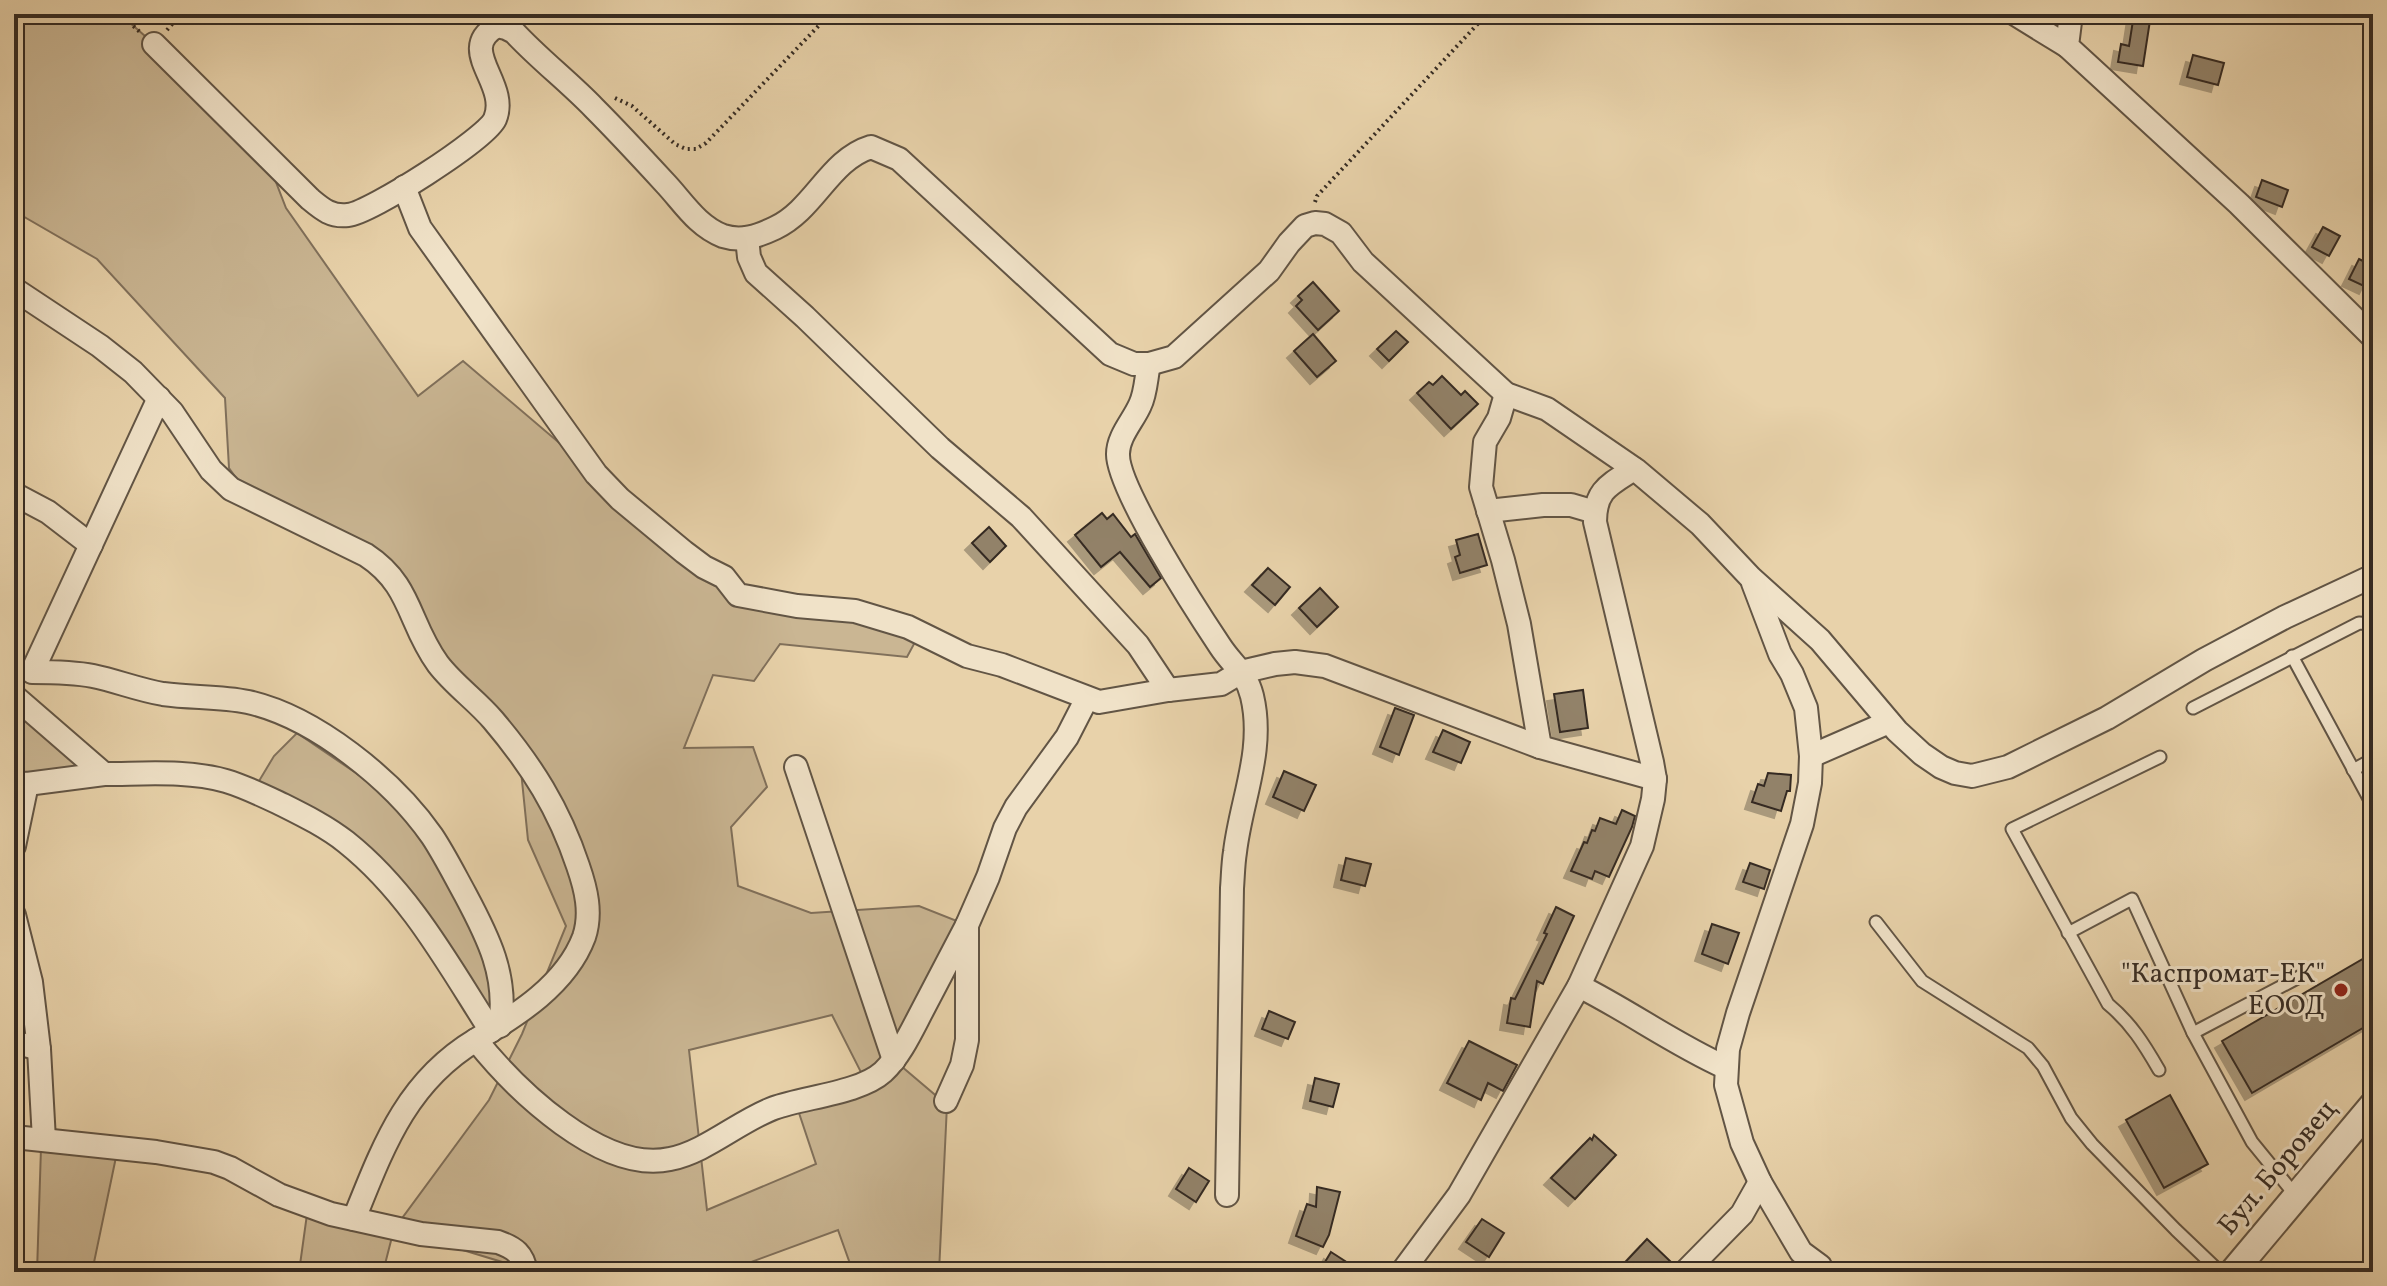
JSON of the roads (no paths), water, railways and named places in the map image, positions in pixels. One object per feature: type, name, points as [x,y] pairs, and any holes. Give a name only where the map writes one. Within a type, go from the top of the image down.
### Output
[{"type":"street","points":[[2015,14],[2067,46],[2239,204],[2373,337]]},
{"type":"street","points":[[2067,46],[2071,14]]},
{"type":"street","points":[[154,44],[267,159],[324,211],[333,215],[355,214],[404,187],[480,136],[495,119],[498,108],[496,95],[480,55],[483,36],[497,26],[514,32],[593,106],[697,219],[720,235],[734,239],[747,238],[779,226],[791,218],[842,162],[871,147],[899,159],[1110,354],[1134,364],[1149,364],[1174,357],[1269,271],[1305,226],[1325,224],[1341,233],[1363,262],[1506,394],[1547,409],[1634,469],[1700,524],[1751,578],[1820,640],[1889,722],[1922,754],[1955,773],[1972,776],[2008,767],[2107,718],[2204,660],[2285,617],[2373,576]]},
{"type":"street","points":[[404,187],[420,228],[596,474],[620,499],[684,552],[724,577],[738,595],[797,606],[855,611],[908,627],[967,656],[1002,665],[1099,702],[1221,684],[1241,672],[1295,662],[1325,666],[1540,747],[1655,779]]},
{"type":"street","points":[[747,238],[749,257],[756,273],[940,448],[1021,517],[1138,645],[1168,690]]},
{"type":"street","points":[[14,289],[100,346],[133,372],[159,398],[183,427],[211,470],[231,489],[383,566],[395,579],[423,642],[438,664],[493,719],[519,751],[551,799],[564,826],[584,882],[588,923],[583,939],[558,978],[539,996],[460,1050],[422,1087],[393,1126],[382,1147],[354,1219]]},
{"type":"street","points":[[1149,364],[1141,404],[1124,432],[1117,453],[1120,469],[1135,502],[1201,618],[1247,679],[1253,700],[1255,758],[1235,850],[1232,888],[1227,1195]]},
{"type":"street","points":[[1506,394],[1499,418],[1485,442],[1481,487],[1519,624],[1540,747]]},
{"type":"street","points":[[159,398],[91,545],[23,673],[62,672],[93,676],[127,687],[165,694],[251,703],[310,725],[338,745],[412,811],[448,862],[498,968],[503,991],[489,1032]]},
{"type":"street","points":[[1402,1272],[1459,1195],[1579,986],[1642,846],[1655,779],[1595,522],[1595,505],[1603,489],[1634,469]]},
{"type":"street","points":[[14,494],[48,512],[91,545]]},
{"type":"street","points":[[1488,511],[1571,505],[1595,512]]},
{"type":"street","points":[[1751,578],[1780,654],[1806,708],[1811,756],[1810,783],[1802,824],[1738,1013],[1725,1067],[1726,1085],[1735,1121],[1760,1182],[1801,1252],[1820,1266],[1823,1272]]},
{"type":"street","points":[[14,696],[104,774]]},
{"type":"street","points":[[14,846],[20,783],[104,774],[174,774],[225,781],[253,791],[318,823],[345,841],[412,909],[489,1032],[499,1069],[525,1094],[578,1135],[604,1148],[651,1161],[670,1160],[690,1153],[768,1110],[866,1082],[881,1074],[894,1060],[967,925],[1010,817],[1067,737],[1087,698]]},
{"type":"street","points":[[1811,756],[1889,722]]},
{"type":"street","points":[[796,767],[894,1060]]},
{"type":"street","points":[[14,915],[31,982],[39,1049],[44,1140]]},
{"type":"street","points":[[946,1101],[962,1065],[967,1040],[967,925]]},
{"type":"street","points":[[1579,986],[1647,1023],[1688,1050],[1725,1067]]},
{"type":"street","points":[[14,1042],[39,1049]]},
{"type":"street","name":"Бул. Боровец","points":[[2233,1272],[2373,1105]]},
{"type":"street","points":[[14,1137],[156,1152],[214,1162],[308,1207],[421,1234],[510,1246],[520,1254],[526,1272]]},
{"type":"street","points":[[1685,1272],[1742,1214],[1760,1182]]},
{"type":"lane","points":[[2193,708],[2359,623],[2373,624]]},
{"type":"lane","points":[[2292,656],[2373,806]]},
{"type":"lane","points":[[2159,1070],[2140,1037],[2125,1018],[2108,1004],[2012,829],[2160,757]]},
{"type":"lane","points":[[2353,770],[2373,759]]},
{"type":"lane","points":[[2068,933],[2132,899],[2193,1033],[2252,1142],[2296,1197]]},
{"type":"lane","points":[[1876,922],[1922,981],[2028,1048],[2043,1066],[2071,1118],[2092,1144],[2220,1272]]},
{"type":"lane","points":[[2193,1033],[2301,976]]},
{"type":"place","name":"\"Каспромат-ЕК\" ЕООД","points":[[2341,990]]}]
